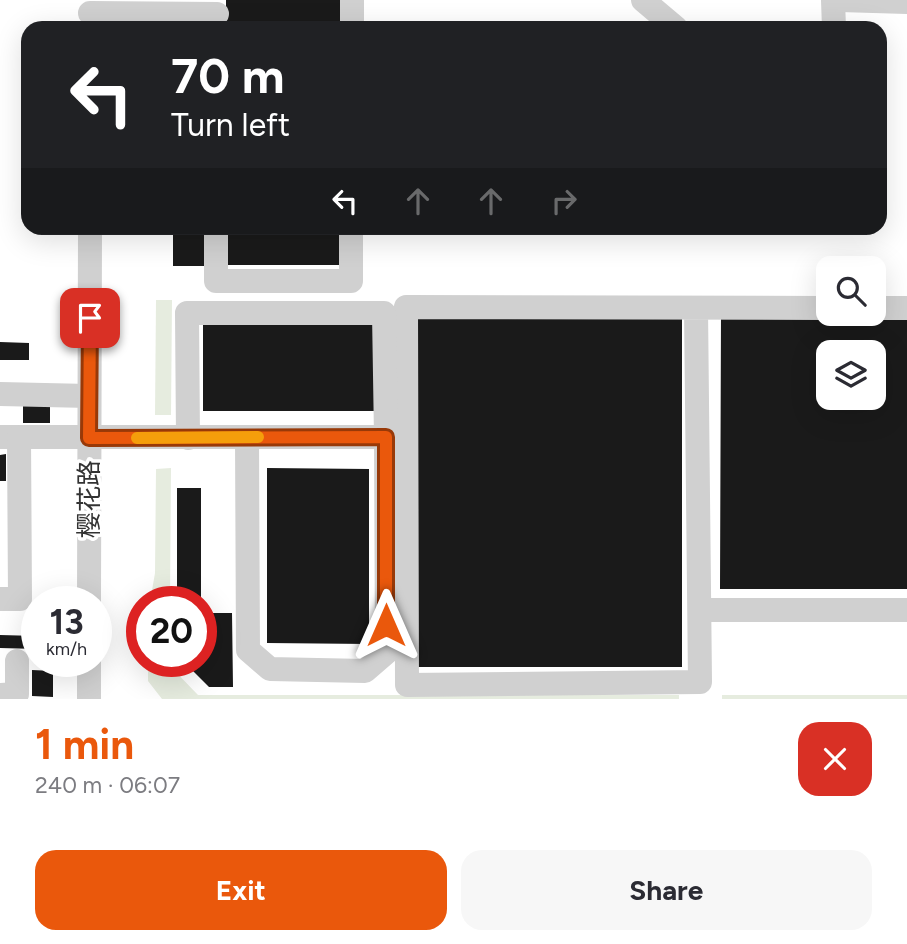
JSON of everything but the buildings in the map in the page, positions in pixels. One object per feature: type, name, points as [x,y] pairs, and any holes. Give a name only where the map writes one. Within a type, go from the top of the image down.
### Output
[{"type":"street","points":[[352,0],[352,21]]},
{"type":"street","points":[[643,0],[668,21]]},
{"type":"street","points":[[833,0],[834,21]]},
{"type":"street","points":[[840,0],[907,2]]},
{"type":"street","points":[[90,14],[217,14]]},
{"type":"street","name":"樱花路","points":[[89,586],[90,235]]},
{"type":"street","points":[[216,235],[216,281],[351,281],[351,235]]},
{"type":"street","points":[[696,308],[701,691],[407,685],[406,307],[816,308]]},
{"type":"street","points":[[886,308],[907,308]]},
{"type":"street","points":[[188,438],[187,313],[384,313],[387,652],[365,671],[270,669],[248,650],[247,437]]},
{"type":"street","points":[[0,394],[89,396]]},
{"type":"street","points":[[0,599],[20,599],[9,437],[386,437]]},
{"type":"street","points":[[699,610],[907,610]]},
{"type":"street","points":[[0,695],[17,694],[17,662]]},
{"type":"street","points":[[89,677],[89,699]]},
{"type":"shaded area","points":[[156,300],[172,300],[171,415],[155,415]]},
{"type":"shaded area","points":[[171,468],[170,586],[153,586],[156,469]]},
{"type":"shaded area","points":[[148,677],[181,677],[198,695],[679,695],[679,699],[162,699],[148,681]]},
{"type":"shaded area","points":[[722,695],[907,695],[907,699],[722,699]]},
{"type":"slow traffic","points":[[137,438],[258,437]]},
{"type":"route","points":[[90,318],[89,438],[386,437],[386,625]]}]
